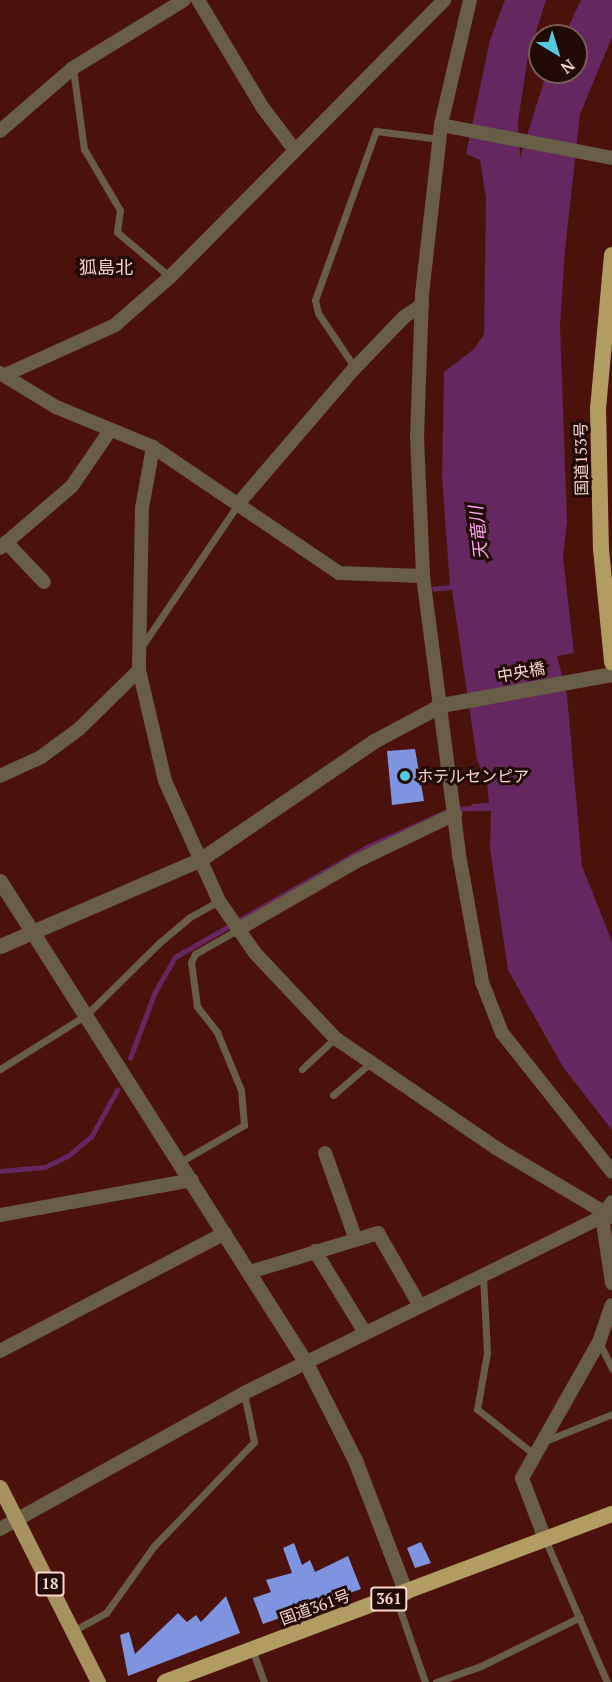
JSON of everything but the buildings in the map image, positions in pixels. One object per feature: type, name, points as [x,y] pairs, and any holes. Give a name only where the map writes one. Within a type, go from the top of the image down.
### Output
[{"type":"highway","name":"国道153号","points":[[609,671],[601,549],[598,408],[612,255]]},
{"type":"highway","name":"国道361号","points":[[165,1682],[612,1514]]},
{"type":"main road","name":"18","points":[[0,1487],[98,1682]]},
{"type":"street","points":[[0,131],[73,68],[184,0]]},
{"type":"street","points":[[198,0],[263,108],[294,149]]},
{"type":"street","points":[[2,374],[115,325],[170,277],[294,149],[444,0]]},
{"type":"street","points":[[469,1],[446,125],[440,139],[422,305],[417,437],[423,576],[444,704],[455,814],[472,940],[490,1008],[502,1033],[612,1172]]},
{"type":"street","points":[[446,125],[612,158]]},
{"type":"street","points":[[238,504],[355,368],[404,317],[422,305]]},
{"type":"street","points":[[2,374],[56,407],[110,432],[153,447],[339,573],[423,576]]},
{"type":"street","points":[[44,582],[3,545],[72,486],[110,432]]},
{"type":"street","points":[[153,447],[142,508],[139,670],[165,781],[219,901],[237,930],[335,1038],[369,1064],[608,1212]]},
{"type":"street","points":[[0,776],[41,757],[79,729],[139,670]]},
{"type":"street","name":"中央橋","points":[[0,946],[201,859],[374,741],[444,704],[609,671]]},
{"type":"street","points":[[237,930],[357,861],[455,814]]},
{"type":"street","points":[[0,881],[192,1180],[306,1363],[355,1460],[406,1593]]},
{"type":"street","points":[[325,1153],[356,1240]]},
{"type":"street","points":[[0,1215],[192,1180]]},
{"type":"street","points":[[0,1529],[244,1393],[608,1212]]},
{"type":"street","points":[[608,1212],[612,1283]]},
{"type":"street","points":[[0,1351],[225,1233]]},
{"type":"street","points":[[250,1272],[378,1233],[420,1306]]},
{"type":"street","points":[[315,1251],[365,1333]]},
{"type":"street","points":[[545,1539],[522,1478],[599,1342],[612,1305]]},
{"type":"lane","points":[[73,68],[84,149],[120,210],[117,232],[170,277]]},
{"type":"lane","points":[[355,368],[318,314],[315,300],[376,131],[385,130],[440,139]]},
{"type":"lane","points":[[140,649],[238,504]]},
{"type":"lane","points":[[0,1069],[86,1015],[159,943],[190,917],[219,901]]},
{"type":"lane","points":[[180,1162],[244,1125],[241,1090],[218,1032],[197,1006],[191,962],[195,954],[237,930]]},
{"type":"lane","points":[[302,1069],[335,1038]]},
{"type":"lane","points":[[333,1095],[369,1064]]},
{"type":"lane","points":[[483,1276],[487,1353],[477,1409],[538,1449],[612,1414]]},
{"type":"lane","points":[[599,1342],[612,1369]]},
{"type":"lane","points":[[73,1631],[106,1613],[154,1546],[254,1442],[244,1393]]},
{"type":"lane","points":[[545,1539],[607,1682]]},
{"type":"lane","points":[[406,1593],[399,1607],[424,1682]]},
{"type":"lane","points":[[436,1682],[490,1662],[580,1617]]},
{"type":"lane","points":[[252,1649],[264,1682]]},
{"type":"water","name":"天竜川","points":[[505,0],[546,0],[538,24],[528,24],[528,57],[518,121],[520,157],[543,84],[588,84],[588,24],[570,24],[581,0],[612,0],[612,37],[580,114],[565,250],[560,326],[567,521],[563,557],[574,653],[557,656],[567,695],[582,866],[612,942],[612,1130],[563,1067],[508,970],[490,849],[491,811],[472,811],[471,804],[489,803],[487,782],[477,760],[452,590],[433,592],[432,587],[450,585],[442,478],[444,372],[474,349],[484,334],[486,198],[480,160],[466,154],[490,40]]},
{"type":"waterway","points":[[455,809],[477,808]]},
{"type":"waterway","points":[[130,1058],[155,992],[175,957],[367,847],[447,811]]},
{"type":"waterway","points":[[0,1171],[45,1167],[68,1156],[91,1137],[117,1090]]},
{"type":"place","name":"ホテルセンピア","points":[[405,776]]},
{"type":"district","name":"狐島北","points":[[106,267]]}]
